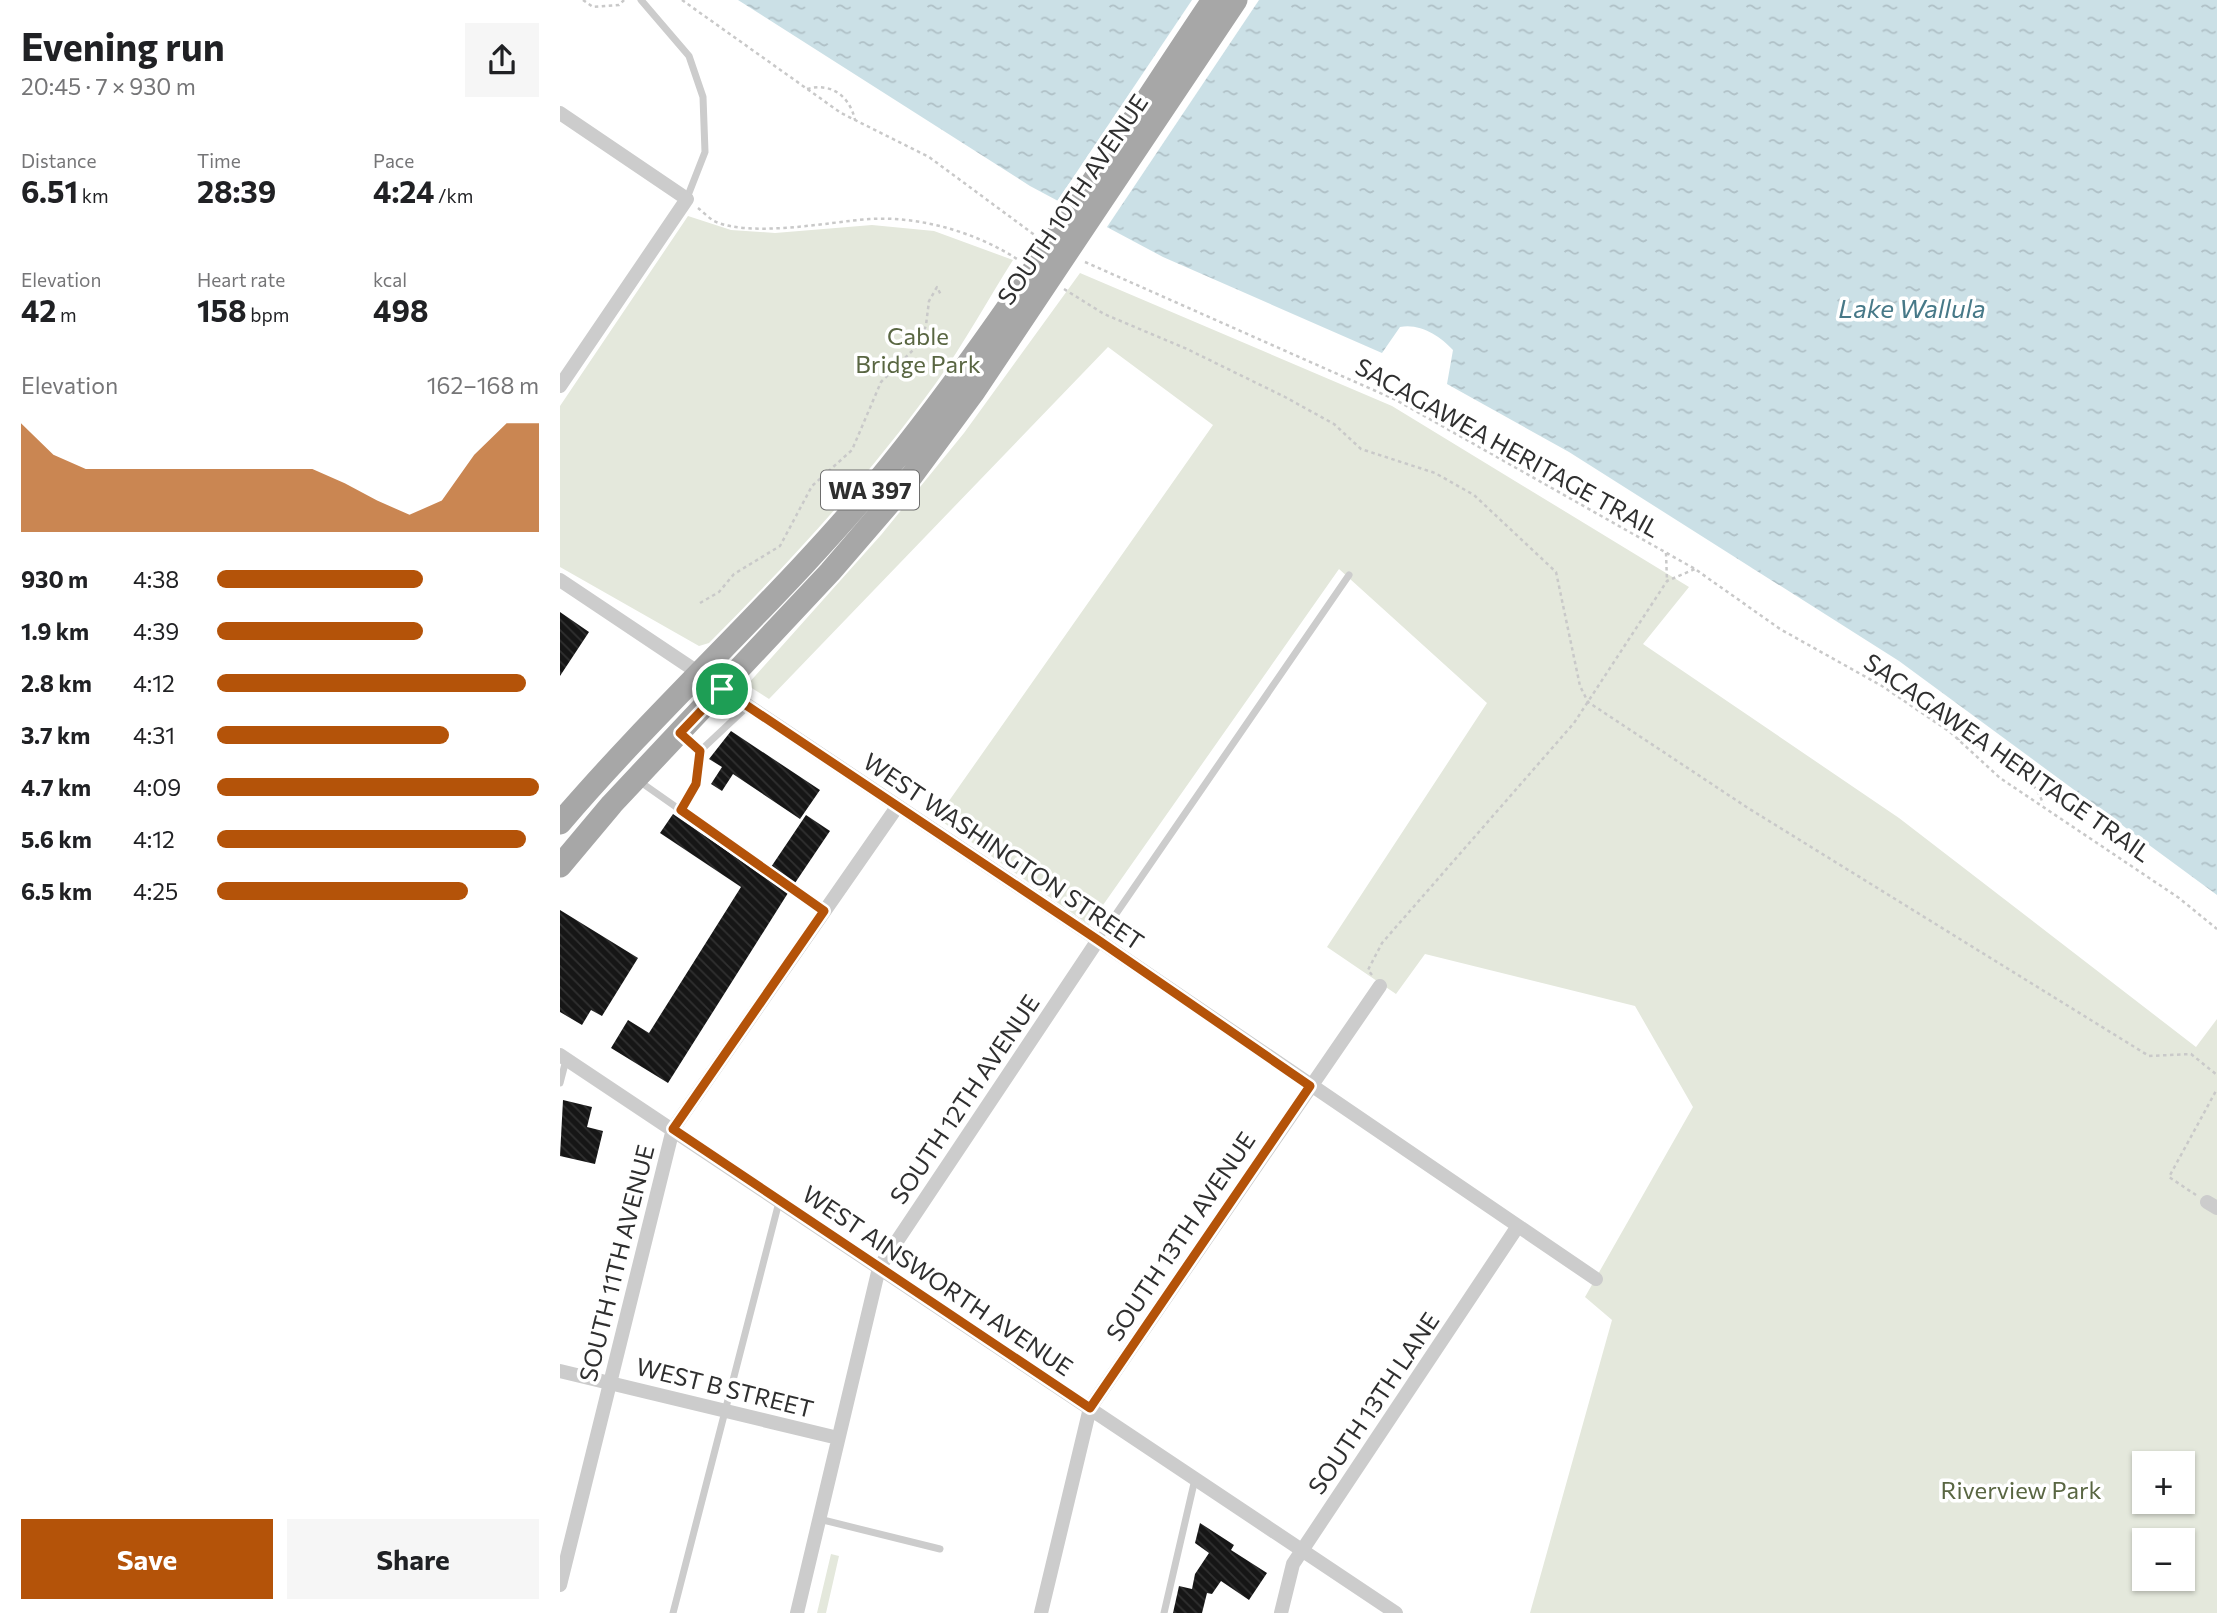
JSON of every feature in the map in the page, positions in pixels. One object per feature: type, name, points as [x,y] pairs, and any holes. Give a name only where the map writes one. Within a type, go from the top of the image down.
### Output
[{"type":"main road","name":"SOUTH 10TH AVENUE","points":[[560,866],[636,779],[831,572],[905,485],[951,425],[1028,293],[1213,0]]},
{"type":"main road","name":"SOUTH 10TH AVENUE","points":[[560,823],[821,545],[890,465],[1028,293],[1236,0]]},
{"type":"street","points":[[560,113],[687,199],[560,386]]},
{"type":"street","name":"WEST WASHINGTON STREET","points":[[560,580],[1098,940],[1596,1279]]},
{"type":"street","name":"SOUTH 11TH AVENUE","points":[[560,1585],[673,1129],[897,807]]},
{"type":"street","name":"SOUTH 12TH AVENUE","points":[[797,1613],[879,1268],[1098,940]]},
{"type":"street","name":"SOUTH 13TH AVENUE","points":[[1041,1613],[1090,1408],[1380,986]]},
{"type":"street","name":"WEST AINSWORTH AVENUE","points":[[563,1058],[1396,1613]]},
{"type":"street","name":"SOUTH 13TH LANE","points":[[1282,1613],[1293,1564],[1301,1550],[1518,1226]]},
{"type":"street","name":"WEST B STREET","points":[[560,1371],[838,1438]]},
{"type":"lane","points":[[641,0],[689,56],[703,97],[705,152],[687,199]]},
{"type":"lane","points":[[1098,940],[1349,575]]},
{"type":"lane","points":[[681,810],[696,784],[700,751],[747,707]]},
{"type":"lane","points":[[680,733],[700,751]]},
{"type":"lane","points":[[636,779],[824,911]]},
{"type":"lane","points":[[560,1083],[563,1058]]},
{"type":"lane","points":[[673,1613],[723,1410],[779,1202]]},
{"type":"lane","points":[[1164,1613],[1195,1479]]},
{"type":"lane","points":[[819,1519],[940,1549]]},
{"type":"path","points":[[583,0],[593,6],[619,5],[624,0]]},
{"type":"path","points":[[682,0],[855,120],[929,157],[1037,237]]},
{"type":"path","points":[[807,89],[817,86],[838,92],[852,106],[855,120]]},
{"type":"path","points":[[687,199],[715,221],[753,228],[804,227],[872,219],[935,224],[999,247],[1019,260]]},
{"type":"path","name":"SACAGAWEA HERITAGE TRAIL","points":[[1081,260],[1396,400],[1695,569],[1780,629],[1882,686],[1956,738],[2000,778],[2043,804],[2179,898],[2217,929]]},
{"type":"path","points":[[1061,286],[1104,314],[1187,349],[1285,397],[1334,424],[1361,449],[1435,473],[1474,495],[1556,572],[1580,686],[1588,702],[1748,808],[2149,1056],[2191,1054],[2217,1076]]},
{"type":"path","points":[[700,603],[719,592],[734,574],[780,546],[812,486],[852,450],[876,390],[889,373],[920,343],[929,301],[937,287],[941,295]]},
{"type":"path","points":[[1666,553],[1667,581]]},
{"type":"path","points":[[1380,986],[1368,970],[1382,943],[1574,723],[1667,581],[1695,569]]},
{"type":"path","points":[[1956,738],[1994,754],[2031,782],[2043,804]]},
{"type":"path","points":[[2212,1205],[2169,1177],[2217,1089]]},
{"type":"green space","name":"Cable Bridge Park","points":[[688,216],[731,230],[775,233],[872,225],[934,231],[1013,260],[947,367],[884,451],[828,518],[769,581],[709,643],[699,646],[560,567],[560,406]]},
{"type":"green space","name":"Riverview Park","points":[[1080,273],[1392,406],[1689,587],[1643,644],[1899,818],[2196,1047],[2217,1019],[2217,1613],[1530,1613],[1612,1320],[1585,1297],[1693,1107],[1635,1006],[1425,954],[1396,994],[1327,947],[1487,703],[1339,569],[1089,925],[937,818],[1213,425],[1108,347],[769,699],[747,685],[881,535],[964,433]]},
{"type":"green space","points":[[831,1554],[839,1556],[826,1613],[817,1613]]},
{"type":"water","name":"Lake Wallula","points":[[738,0],[2217,0],[2217,895],[1899,661],[1569,452],[1447,384],[1453,350],[1436,336],[1415,327],[1400,327],[1382,353],[1163,257],[1030,186]]},
{"type":"pier","points":[[1192,0],[1259,0],[1105,230],[1056,203]]},
{"type":"building","points":[[560,612],[589,632],[560,676]]},
{"type":"building","points":[[731,731],[820,790],[800,819],[733,774],[722,791],[711,784],[722,767],[709,759]]},
{"type":"building","points":[[673,814],[788,893],[668,1083],[611,1048],[628,1020],[649,1033],[741,887],[660,833]]},
{"type":"building","points":[[806,815],[830,831],[795,883],[771,867]]},
{"type":"building","points":[[560,910],[638,958],[602,1016],[591,1010],[582,1025],[560,1012]]},
{"type":"building","points":[[563,1100],[592,1107],[587,1127],[603,1131],[595,1164],[560,1156]]},
{"type":"building","points":[[1200,1523],[1234,1545],[1231,1550],[1267,1573],[1249,1600],[1221,1581],[1212,1594],[1207,1593],[1202,1613],[1173,1613],[1179,1586],[1192,1589],[1195,1574],[1209,1553],[1195,1543]]},
{"type":"route","points":[[722,689],[1098,940],[1310,1086],[1090,1408],[673,1129],[824,911],[681,810],[696,784],[700,751],[680,733],[722,689]]}]
